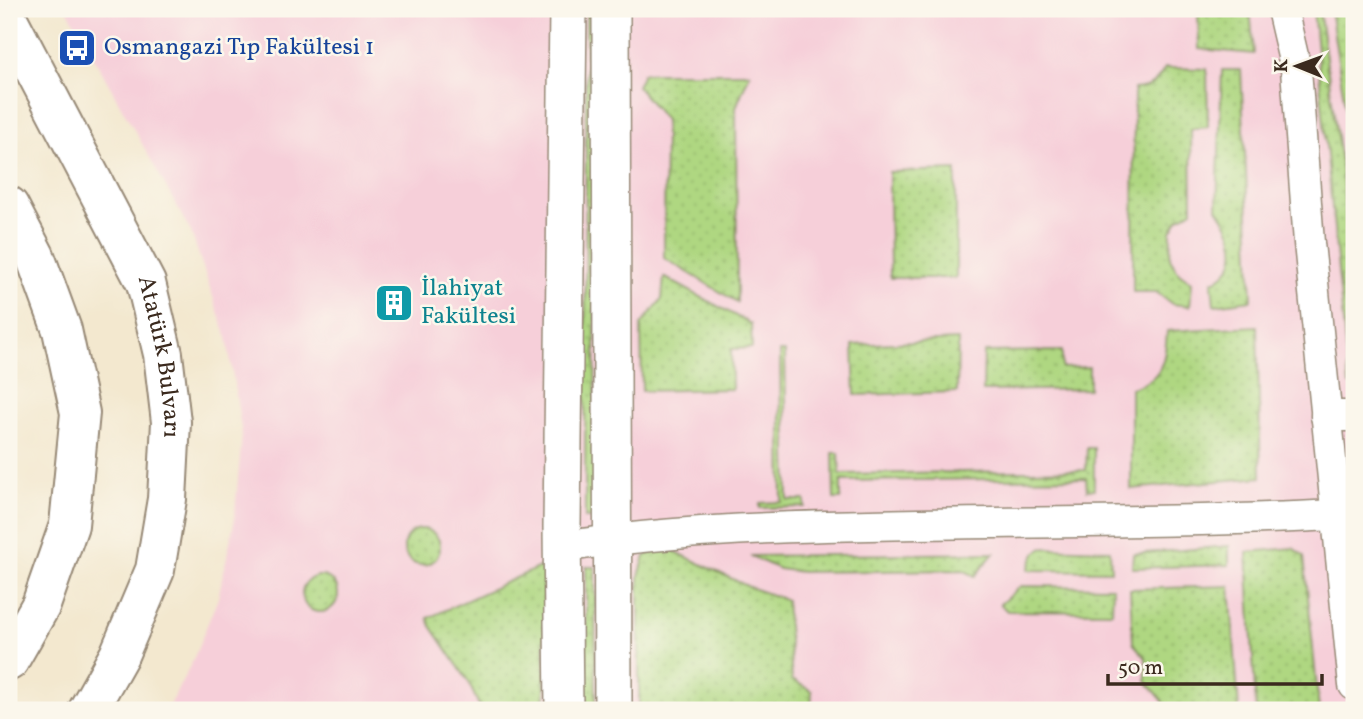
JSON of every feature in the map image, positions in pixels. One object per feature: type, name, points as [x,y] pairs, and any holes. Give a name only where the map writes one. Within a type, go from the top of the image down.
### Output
[{"type":"highway","name":"Atatürk Bulvarı","points":[[9,20],[146,283],[163,354],[171,422],[167,499],[155,570],[119,655],[88,710]]},
{"type":"highway","points":[[9,206],[35,256],[62,330],[80,413],[69,525],[41,605],[9,661]]},
{"type":"street","points":[[564,710],[562,547],[568,9]]},
{"type":"street","points":[[611,9],[613,710]]},
{"type":"street","points":[[1282,9],[1296,69],[1340,416],[1337,516],[1354,685]]},
{"type":"street","points":[[562,547],[612,539],[749,527],[1337,516]]},
{"type":"shaded area","points":[[67,9],[1354,9],[1354,710],[167,710],[193,660],[218,598],[234,523],[242,435],[227,338],[191,232]]},
{"type":"green space","points":[[586,9],[594,9],[596,518],[585,518]]},
{"type":"green space","points":[[1198,9],[1250,9],[1254,54],[1199,49]]},
{"type":"green space","points":[[1313,9],[1319,9],[1341,164],[1354,299],[1354,385],[1349,385]]},
{"type":"green space","points":[[1330,9],[1354,9],[1354,157],[1353,157]]},
{"type":"green space","points":[[1165,68],[1207,69],[1208,127],[1191,129],[1192,210],[1178,219],[1171,231],[1170,258],[1179,273],[1192,282],[1190,306],[1172,304],[1156,292],[1133,292],[1134,89],[1153,83]]},
{"type":"green space","points":[[1222,70],[1241,70],[1252,300],[1214,305],[1212,282],[1223,275],[1234,258],[1233,238],[1217,208]]},
{"type":"green space","points":[[643,73],[750,73],[736,107],[737,302],[664,258],[665,120],[637,86]]},
{"type":"green space","points":[[956,170],[956,278],[890,278],[889,172]]},
{"type":"green space","points":[[664,277],[751,324],[752,348],[731,349],[732,389],[642,391],[641,325],[662,299]]},
{"type":"green space","points":[[1257,326],[1261,477],[1131,489],[1131,388],[1150,380],[1156,374],[1163,360],[1167,331]]},
{"type":"green space","points":[[958,340],[957,392],[855,395],[853,345]]},
{"type":"green space","points":[[1062,351],[1062,368],[1089,367],[1089,389],[983,391],[984,352]]},
{"type":"green space","points":[[780,352],[785,352],[788,500],[805,500],[805,507],[760,508],[760,503],[782,502]]},
{"type":"green space","points":[[1087,448],[1094,448],[1094,489],[1087,490],[1086,478],[841,481],[841,499],[834,499],[833,453],[839,453],[840,474],[1086,470]]},
{"type":"green space","points":[[422,529],[435,534],[440,547],[435,560],[422,565],[409,560],[404,547],[409,534]]},
{"type":"green space","points":[[1229,546],[1229,565],[1132,568],[1133,554]]},
{"type":"green space","points":[[1043,548],[1110,550],[1111,571],[1028,570],[1035,553]]},
{"type":"green space","points":[[1293,548],[1304,556],[1319,710],[1256,710],[1247,552]]},
{"type":"green space","points":[[658,550],[672,550],[749,587],[786,600],[792,680],[812,691],[811,710],[639,710],[639,576],[645,556]]},
{"type":"green space","points":[[994,553],[975,576],[963,570],[802,572],[779,569],[750,556]]},
{"type":"green space","points":[[544,565],[545,710],[481,710],[468,681],[428,618]]},
{"type":"green space","points":[[586,567],[595,567],[596,710],[586,710]]},
{"type":"green space","points":[[320,576],[333,581],[338,594],[333,607],[320,612],[307,607],[302,594],[307,581]]},
{"type":"green space","points":[[1021,586],[1113,587],[1112,612],[1007,611],[1000,604]]},
{"type":"green space","points":[[1230,586],[1239,710],[1164,710],[1163,701],[1146,681],[1146,658],[1133,643],[1130,589]]},
{"type":"place","name":"Osmangazi Tıp Fakültesi 1","points":[[77,48]]},
{"type":"place","name":"İlahiyat Fakültesi","points":[[394,303]]}]
